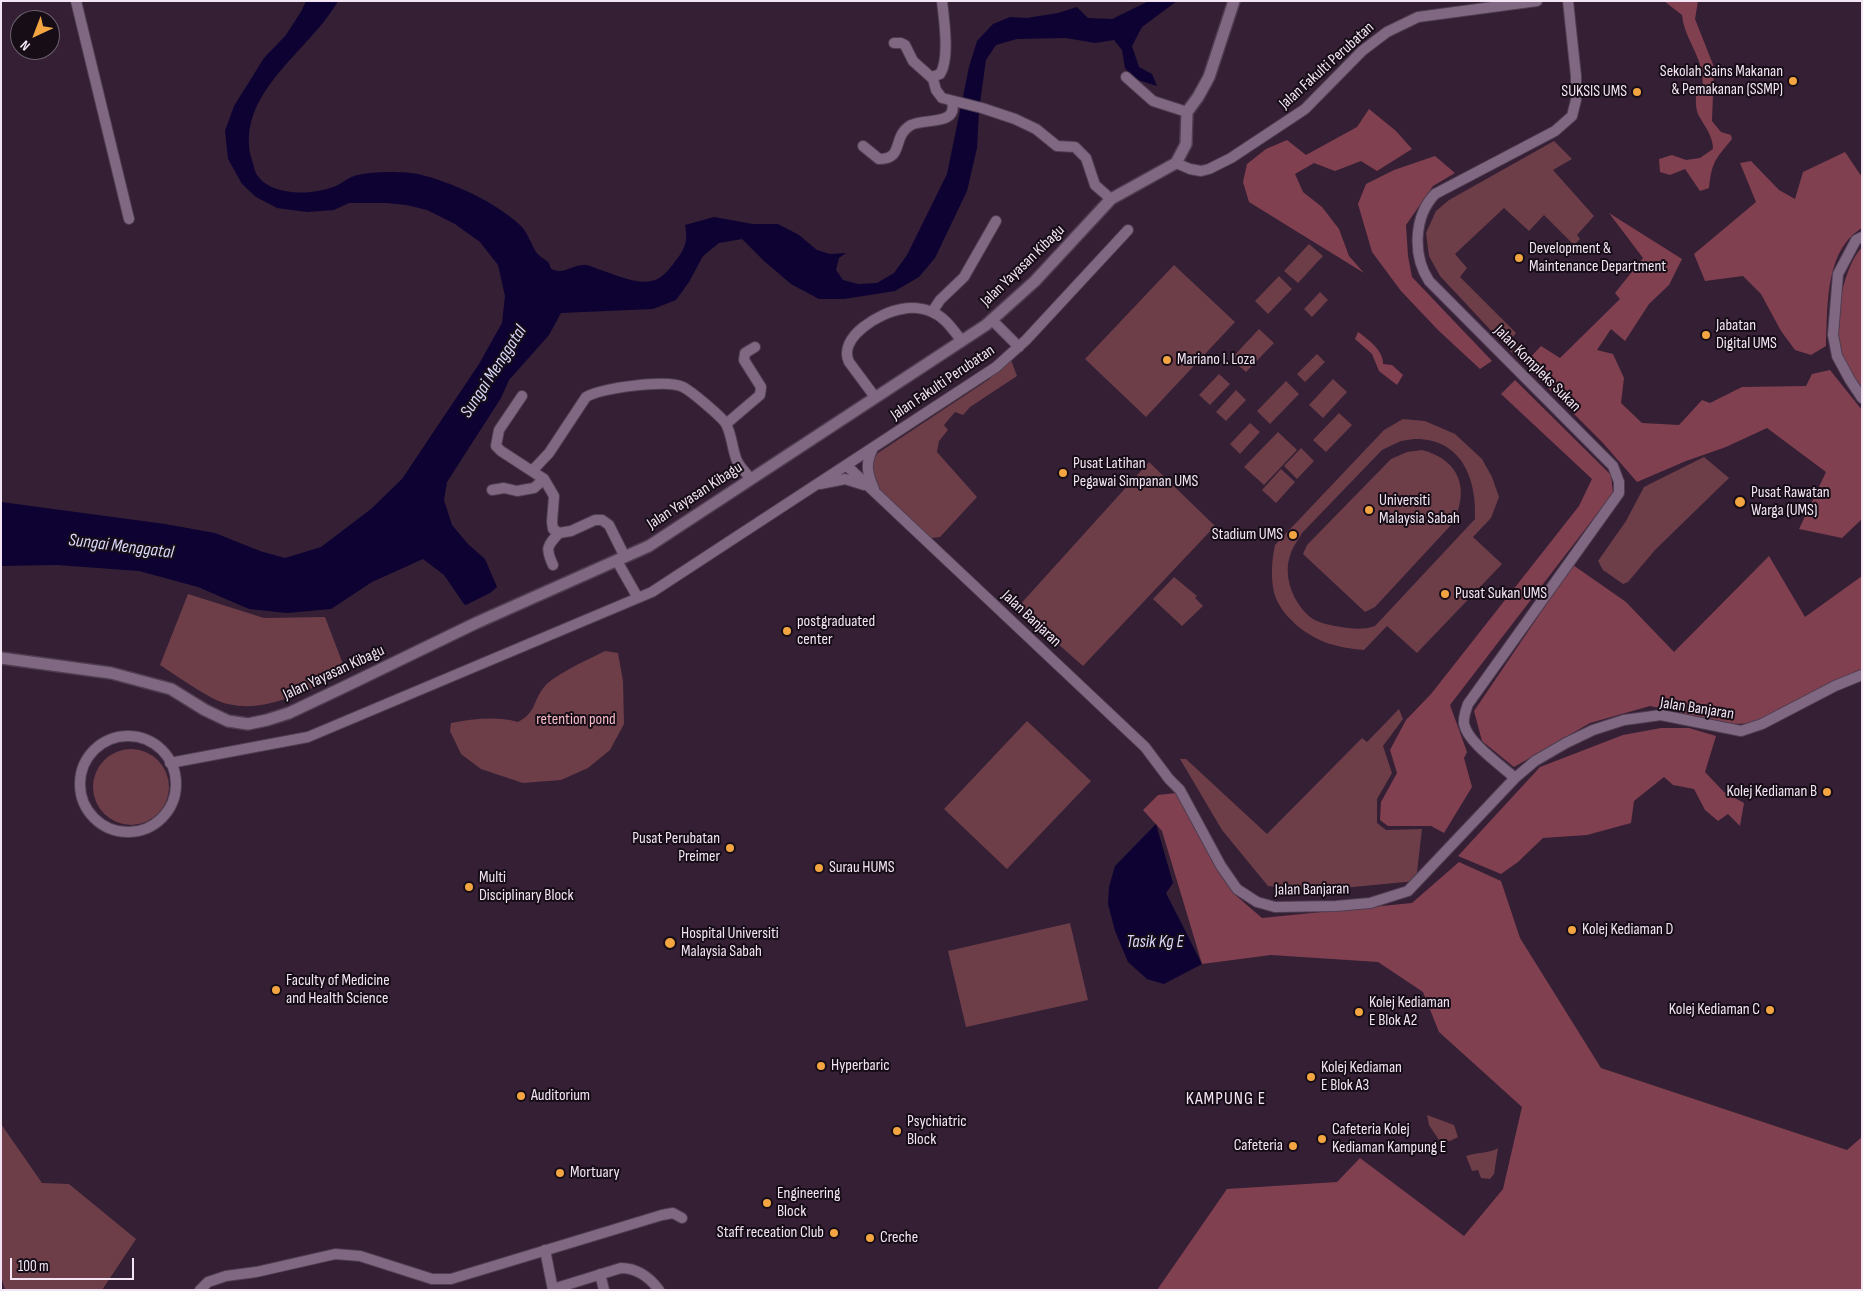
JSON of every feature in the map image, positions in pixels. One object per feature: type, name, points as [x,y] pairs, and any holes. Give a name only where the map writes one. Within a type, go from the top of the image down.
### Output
[{"type":"street","points":[[76,1],[130,219]]},
{"type":"street","points":[[932,77],[940,74],[943,68],[945,44],[942,1]]},
{"type":"street","points":[[1176,163],[1186,144],[1187,112],[1198,98],[1209,77],[1234,1]]},
{"type":"street","name":"Jalan Fakulti Perubatan","points":[[1176,163],[1201,171],[1230,158],[1305,109],[1362,51],[1387,32],[1418,17],[1537,1]]},
{"type":"street","name":"Jalan Kompleks Sukan","points":[[1516,778],[1471,738],[1464,724],[1464,714],[1468,704],[1619,494],[1619,482],[1613,466],[1429,281],[1424,274],[1418,255],[1418,234],[1419,222],[1427,203],[1435,194],[1555,132],[1572,116],[1576,100],[1576,76],[1568,1]]},
{"type":"street","points":[[894,44],[901,43],[905,45],[913,60],[932,77],[938,95],[1026,123],[1057,146],[1075,147],[1086,158],[1095,185],[1111,199]]},
{"type":"street","points":[[1126,77],[1153,101],[1187,112]]},
{"type":"street","points":[[863,146],[879,159],[889,157],[896,152],[902,132],[919,122],[948,117],[952,113],[956,102]]},
{"type":"street","name":"Jalan Yayasan Kibagu","points":[[1,658],[111,673],[154,684],[178,692],[205,710],[228,721],[240,724],[255,724],[289,713],[476,622],[649,546],[672,532],[992,320],[1036,282],[1111,199],[1176,163]]},
{"type":"street","points":[[932,312],[940,300],[964,277],[996,221]]},
{"type":"street","name":"Jalan Fakulti Perubatan","points":[[170,763],[308,737],[652,592],[996,367],[1019,347],[1128,230]]},
{"type":"street","points":[[1862,237],[1856,240],[1838,274],[1833,335],[1837,356],[1862,398]]},
{"type":"street","points":[[875,397],[846,356],[847,349],[861,328],[891,311],[904,308],[918,308],[943,318],[962,341]]},
{"type":"street","points":[[992,320],[1019,347]]},
{"type":"street","points":[[726,424],[760,395],[761,387],[744,360],[745,353],[755,347]]},
{"type":"street","points":[[532,471],[549,453],[586,397],[593,393],[650,384],[672,384],[683,387],[726,424],[737,460],[751,479]]},
{"type":"street","points":[[522,396],[499,430],[496,446],[501,452],[544,479],[554,496],[553,529],[559,533],[571,531],[595,520],[602,520],[609,525],[638,598]]},
{"type":"street","points":[[874,448],[868,459],[868,470],[875,492]]},
{"type":"street","name":"Jalan Banjaran","points":[[846,465],[1145,747],[1180,790],[1221,866],[1237,889],[1257,902],[1275,907],[1336,906],[1370,903],[1408,891],[1516,778],[1535,761],[1593,730],[1624,720],[1661,715],[1741,731],[1762,724],[1862,674]]},
{"type":"street","points":[[492,490],[504,488],[517,491],[534,488],[544,479]]},
{"type":"street","points":[[816,485],[845,479],[875,492]]},
{"type":"street","points":[[553,564],[547,553],[548,548],[559,533]]},
{"type":"street","points":[[121,737],[133,737],[155,745],[164,753],[170,763],[176,783],[175,794],[172,804],[164,817],[152,826],[138,831],[123,832],[112,830],[95,819],[87,809],[80,787],[81,775],[91,754],[99,746],[121,737]]},
{"type":"street","points":[[200,1290],[208,1282],[226,1276],[256,1272],[335,1254],[360,1256],[432,1279],[451,1279],[662,1214],[673,1213],[682,1218]]},
{"type":"street","points":[[546,1250],[553,1290],[621,1268],[627,1268],[649,1278],[659,1290]]},
{"type":"street","points":[[600,1274],[604,1290]]},
{"type":"green space","points":[[1554,141],[1572,159],[1553,170],[1594,216],[1577,235],[1580,239],[1574,245],[1544,215],[1529,231],[1504,208],[1455,254],[1467,268],[1460,277],[1516,333],[1512,338],[1519,346],[1513,354],[1440,276],[1429,256],[1426,233],[1436,211],[1449,200]]},
{"type":"green space","points":[[1309,244],[1323,256],[1298,283],[1284,271]]},
{"type":"green space","points":[[1174,265],[1235,322],[1146,417],[1085,359]]},
{"type":"green space","points":[[1279,276],[1292,289],[1268,314],[1255,301]]},
{"type":"green space","points":[[1320,292],[1328,300],[1312,317],[1304,309]]},
{"type":"green space","points":[[1259,329],[1274,343],[1246,372],[1231,359]]},
{"type":"green space","points":[[1317,354],[1325,362],[1305,382],[1297,374]]},
{"type":"green space","points":[[1011,360],[1017,376],[970,407],[963,415],[955,412],[944,425],[948,430],[939,441],[937,452],[977,497],[940,537],[931,538],[884,495],[871,475],[871,463],[878,453],[988,380]]},
{"type":"green space","points":[[1219,374],[1230,384],[1210,405],[1199,395]]},
{"type":"green space","points":[[1333,379],[1347,392],[1323,418],[1309,405]]},
{"type":"green space","points":[[1286,381],[1299,394],[1270,424],[1257,411]]},
{"type":"green space","points":[[1236,390],[1246,400],[1226,421],[1216,412]]},
{"type":"green space","points":[[1339,413],[1352,425],[1326,452],[1313,440]]},
{"type":"green space","name":"Stadium UMS","points":[[1403,419],[1425,421],[1455,434],[1482,459],[1492,477],[1499,497],[1491,518],[1473,537],[1502,564],[1417,653],[1387,626],[1364,650],[1324,642],[1295,624],[1287,616],[1275,597],[1273,587],[1272,566],[1275,545],[1384,430]],"holes":[[[1414,439],[1430,440],[1444,445],[1463,463],[1473,489],[1475,519],[1375,626],[1362,629],[1350,628],[1324,623],[1309,616],[1298,604],[1294,596],[1288,572],[1290,556],[1302,533],[1382,450],[1401,441]]]},
{"type":"green space","points":[[1250,423],[1260,432],[1240,454],[1230,444]]},
{"type":"green space","points":[[1278,432],[1297,450],[1264,485],[1244,467]]},
{"type":"green space","points":[[1301,448],[1314,461],[1297,479],[1284,466]]},
{"type":"green space","points":[[1422,450],[1446,461],[1453,469],[1461,489],[1457,512],[1452,524],[1375,607],[1365,612],[1303,554],[1307,545],[1391,459],[1407,452]]},
{"type":"green space","points":[[1704,457],[1729,478],[1655,550],[1628,582],[1623,584],[1603,570],[1598,561],[1626,521],[1644,487]]},
{"type":"green space","points":[[1149,462],[1215,526],[1083,666],[1017,608]]},
{"type":"green space","points":[[1281,469],[1295,482],[1276,503],[1262,490]]},
{"type":"green space","points":[[1174,577],[1197,596],[1195,598],[1203,606],[1182,626],[1153,599]]},
{"type":"green space","points":[[188,594],[264,618],[325,617],[346,672],[298,694],[263,705],[229,704],[212,698],[160,665]]},
{"type":"green space","name":"retention pond","points":[[605,651],[618,653],[623,681],[624,724],[610,750],[588,768],[561,780],[523,783],[481,769],[461,754],[450,731],[451,723],[484,719],[518,722],[529,714],[541,691],[556,677]]},
{"type":"green space","points":[[1399,709],[1403,719],[1383,746],[1392,773],[1377,799],[1377,823],[1386,830],[1422,829],[1416,881],[1332,889],[1301,890],[1268,886],[1222,830],[1180,759],[1186,759],[1267,834],[1362,738],[1367,742]]},
{"type":"green space","points":[[1027,721],[1091,781],[1007,869],[944,809]]},
{"type":"green space","points":[[131,749],[145,752],[158,760],[166,773],[169,787],[166,801],[158,814],[145,822],[131,825],[117,822],[104,814],[96,801],[93,787],[96,773],[104,760],[117,752]]},
{"type":"green space","points":[[1070,923],[1088,1000],[966,1027],[948,951]]},
{"type":"green space","points":[[1427,1115],[1454,1125],[1458,1137],[1450,1141],[1439,1140],[1429,1125]]},
{"type":"green space","points":[[1,1124],[42,1183],[69,1184],[136,1239],[102,1290],[5,1290],[1,1276]]},
{"type":"green space","points":[[1498,1148],[1494,1174],[1490,1179],[1481,1178],[1478,1170],[1472,1171],[1466,1156]]},
{"type":"shaded area","points":[[1664,1],[1698,1],[1695,19],[1714,67],[1712,121],[1721,132],[1731,135],[1732,139],[1715,161],[1711,172],[1709,188],[1700,191],[1685,169],[1670,175],[1660,172],[1659,159],[1672,155],[1686,160],[1700,158],[1713,149],[1710,136],[1696,107],[1696,92],[1703,90],[1702,74],[1696,53],[1686,33],[1682,15]]},
{"type":"shaded area","points":[[1369,109],[1396,131],[1412,149],[1377,171],[1361,161],[1335,171],[1314,163],[1295,174],[1303,192],[1322,207],[1339,229],[1349,256],[1364,273],[1249,202],[1243,182],[1247,164],[1266,149],[1287,140],[1306,155],[1357,127]]},
{"type":"shaded area","points":[[1845,152],[1862,177],[1862,228],[1850,238],[1834,265],[1828,298],[1826,346],[1811,355],[1795,350],[1781,331],[1761,294],[1743,276],[1705,281],[1694,254],[1756,202],[1740,163],[1751,161],[1779,190],[1795,199],[1803,172]]},
{"type":"shaded area","points":[[1435,156],[1455,173],[1433,186],[1406,225],[1408,256],[1412,277],[1492,361],[1480,369],[1438,330],[1401,291],[1372,252],[1358,204],[1366,184],[1394,170]]},
{"type":"shaded area","points":[[1609,213],[1682,259],[1669,285],[1649,304],[1625,341],[1611,329],[1597,350],[1613,354],[1624,378],[1621,403],[1642,423],[1679,425],[1702,400],[1710,403],[1742,387],[1806,386],[1812,374],[1830,370],[1862,410],[1862,519],[1842,538],[1799,529],[1826,472],[1767,428],[1726,447],[1686,461],[1637,482],[1603,443],[1524,364],[1541,346],[1560,358],[1620,299],[1615,293],[1643,258]]},
{"type":"shaded area","points":[[1862,247],[1862,389],[1845,360],[1840,344],[1838,315],[1840,299],[1849,269]]},
{"type":"shaded area","points":[[1358,332],[1378,350],[1383,359],[1383,364],[1392,365],[1403,375],[1397,385],[1379,371],[1372,354],[1355,339]]},
{"type":"shaded area","points":[[1515,380],[1611,475],[1613,493],[1450,705],[1467,752],[1464,758],[1472,787],[1444,833],[1431,826],[1388,826],[1380,820],[1381,802],[1397,773],[1390,750],[1406,720],[1431,694],[1579,506],[1592,479],[1501,394]]},
{"type":"shaded area","points":[[1769,556],[1805,617],[1862,576],[1862,671],[1760,723],[1732,724],[1650,706],[1590,723],[1514,767],[1482,741],[1474,711],[1573,565],[1626,602],[1674,652]]},
{"type":"shaded area","points":[[1661,728],[1689,728],[1716,736],[1705,772],[1724,792],[1744,803],[1740,826],[1728,814],[1718,821],[1705,810],[1694,789],[1673,785],[1664,777],[1634,801],[1631,823],[1587,835],[1543,838],[1518,862],[1501,874],[1458,856],[1540,767],[1623,735]]},
{"type":"shaded area","points":[[1176,793],[1233,893],[1262,918],[1412,903],[1459,862],[1501,881],[1520,938],[1601,1068],[1847,1150],[1862,1137],[1862,1290],[1157,1290],[1227,1189],[1337,1182],[1360,1158],[1464,1236],[1503,1189],[1522,1107],[1439,1032],[1423,992],[1378,962],[1271,955],[1202,964],[1162,831],[1143,810],[1158,795]]},
{"type":"water","name":"Sungai Menggatal","points":[[306,1],[338,1],[326,19],[278,73],[265,92],[254,112],[249,134],[251,157],[255,171],[263,182],[272,187],[291,192],[312,192],[333,187],[361,174],[404,172],[418,174],[445,182],[473,194],[511,217],[526,232],[537,254],[548,262],[552,269],[561,271],[585,265],[642,282],[658,279],[675,262],[686,243],[685,225],[714,217],[753,224],[778,224],[799,235],[817,250],[830,254],[846,253],[839,258],[836,270],[843,280],[858,284],[877,283],[894,273],[907,255],[947,174],[969,67],[977,41],[993,24],[1010,17],[1027,18],[1058,13],[1077,7],[1088,18],[1112,19],[1149,1],[1177,1],[1142,27],[1132,46],[1139,67],[1152,74],[1157,86],[1135,79],[1125,68],[1122,50],[1114,40],[1095,43],[1066,38],[1017,39],[996,45],[986,60],[979,110],[977,148],[967,191],[935,258],[919,277],[895,291],[844,299],[819,299],[791,284],[742,239],[719,243],[703,256],[689,282],[676,300],[653,309],[561,313],[549,335],[509,380],[501,398],[447,482],[444,500],[452,525],[468,544],[485,559],[497,587],[490,593],[466,605],[444,575],[423,559],[372,582],[331,609],[287,613],[249,609],[198,587],[139,571],[57,565],[1,566],[1,502],[165,524],[215,533],[260,551],[285,558],[321,547],[371,509],[402,479],[479,364],[502,323],[505,296],[498,265],[480,242],[455,224],[427,210],[386,203],[349,203],[334,210],[307,212],[277,208],[256,197],[242,184],[228,159],[225,131],[234,106],[264,58],[286,35]]},
{"type":"water","name":"Tasik Kg E","points":[[1156,824],[1173,883],[1166,893],[1202,964],[1164,984],[1147,979],[1128,962],[1115,931],[1108,904],[1109,887],[1115,866]]},
{"type":"place","name":"Sekolah Sains Makanan & Pemakanan (SSMP)","points":[[1793,81]]},
{"type":"place","name":"SUKSIS UMS","points":[[1637,92]]},
{"type":"place","name":"Development & Maintenance Department","points":[[1519,258]]},
{"type":"place","name":"Jabatan Digital UMS","points":[[1706,335]]},
{"type":"place","name":"Mariano I. Loza","points":[[1167,360]]},
{"type":"place","name":"Pusat Latihan Pegawai Simpanan UMS","points":[[1063,473]]},
{"type":"place","name":"Pusat Rawatan Warga (UMS)","points":[[1740,502]]},
{"type":"place","name":"Universiti Malaysia Sabah","points":[[1369,510]]},
{"type":"place","name":"Stadium UMS","points":[[1293,535]]},
{"type":"place","name":"Pusat Sukan UMS","points":[[1445,594]]},
{"type":"place","name":"postgraduated center","points":[[787,631]]},
{"type":"place","name":"Kolej Kediaman B","points":[[1827,792]]},
{"type":"place","name":"Pusat Perubatan Preimer","points":[[730,848]]},
{"type":"place","name":"Surau HUMS","points":[[819,868]]},
{"type":"place","name":"Multi Disciplinary Block","points":[[469,887]]},
{"type":"place","name":"Kolej Kediaman D","points":[[1572,930]]},
{"type":"place","name":"Hospital Universiti Malaysia Sabah","points":[[670,943]]},
{"type":"place","name":"Faculty of Medicine and Health Science","points":[[276,990]]},
{"type":"place","name":"Kolej Kediaman C","points":[[1770,1010]]},
{"type":"place","name":"Kolej Kediaman E Blok A2","points":[[1359,1012]]},
{"type":"place","name":"Hyperbaric","points":[[821,1066]]},
{"type":"place","name":"Kolej Kediaman E Blok A3","points":[[1311,1077]]},
{"type":"place","name":"Auditorium","points":[[521,1096]]},
{"type":"place","name":"Psychiatric Block","points":[[897,1131]]},
{"type":"place","name":"Cafeteria Kolej Kediaman Kampung E","points":[[1322,1139]]},
{"type":"place","name":"Cafeteria","points":[[1293,1146]]},
{"type":"place","name":"Mortuary","points":[[560,1173]]},
{"type":"place","name":"Engineering Block","points":[[767,1203]]},
{"type":"place","name":"Staff receation Club","points":[[834,1233]]},
{"type":"place","name":"Creche","points":[[870,1238]]},
{"type":"district","name":"KAMPUNG E","points":[[1226,1099]]}]
